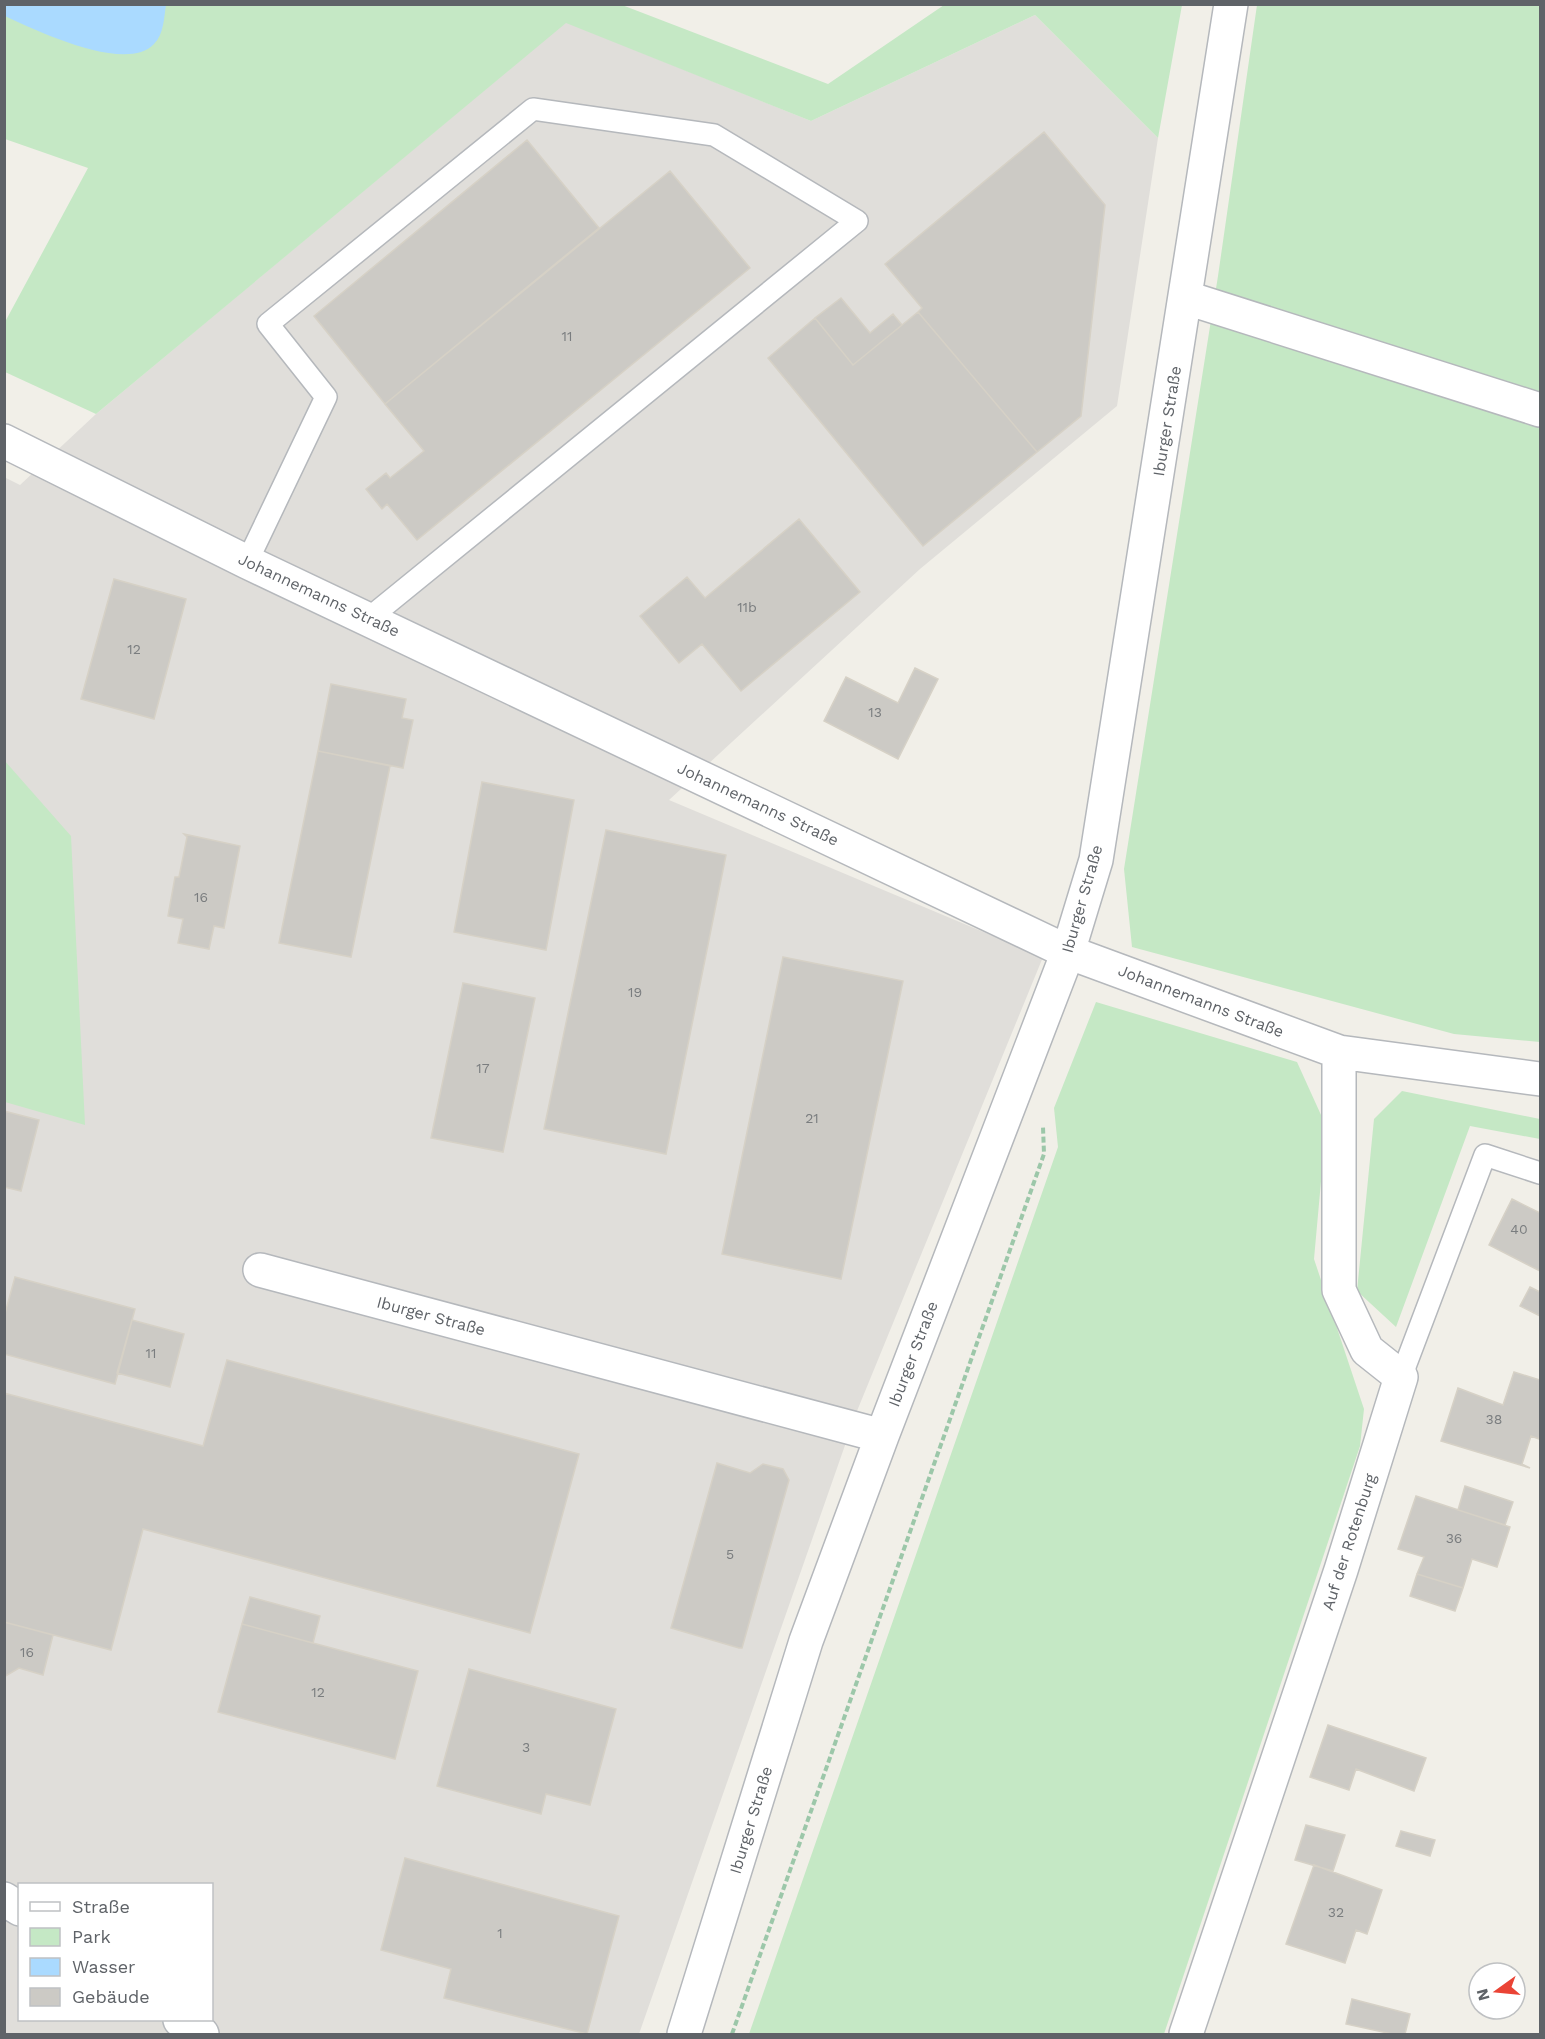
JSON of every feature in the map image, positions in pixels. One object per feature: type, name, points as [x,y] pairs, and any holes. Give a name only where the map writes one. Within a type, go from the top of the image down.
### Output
[{"type":"street","name":"Iburger Straße","points":[[684,2034],[806,1641],[1068,951],[1096,860],[1187,298],[1231,4]]},
{"type":"street","points":[[1187,298],[1540,410]]},
{"type":"street","name":"Johannemanns Straße","points":[[4,441],[247,562],[1068,951],[1339,1052],[1540,1079]]},
{"type":"street","points":[[1339,1052],[1340,1290],[1367,1350],[1401,1377]]},
{"type":"street","name":"Iburger Straße","points":[[260,1270],[882,1436]]},
{"type":"street","name":"Auf der Rotenburg","points":[[1186,2034],[1341,1570],[1401,1377]]},
{"type":"street","points":[[4,1899],[18,1908]]},
{"type":"street","points":[[183,2021],[202,2034]]},
{"type":"lane","points":[[247,562],[326,397],[268,324],[533,109],[714,135],[857,221],[368,619]]},
{"type":"lane","points":[[1401,1377],[1485,1155],[1540,1173]]},
{"type":"path","points":[[732,2034],[1044,1154],[1042,1120]]},
{"type":"shaded area","points":[[1035,15],[1158,138],[1117,406],[920,569],[669,800],[1043,957],[857,1411],[639,2034],[5,2034],[4,477],[20,485],[96,414],[566,22],[811,121]]},
{"type":"green space","points":[[5,5],[622,5],[828,84],[944,5],[1182,5],[1158,138],[1035,15],[811,121],[566,23],[96,414],[5,372],[5,322],[88,168],[5,139]]},
{"type":"green space","points":[[1257,5],[1540,5],[1540,1042],[1454,1034],[1132,947],[1124,869],[1218,276]]},
{"type":"green space","points":[[4,760],[71,836],[85,1125],[5,1102]]},
{"type":"green space","points":[[1096,1002],[1297,1062],[1326,1126],[1314,1259],[1364,1409],[1360,1446],[1164,2034],[749,2034],[1058,1147],[1054,1108]]},
{"type":"green space","points":[[1402,1091],[1540,1119],[1540,1139],[1470,1126],[1396,1327],[1357,1291],[1374,1119]]},
{"type":"water","points":[[5,4],[166,5],[162,30],[154,44],[141,52],[123,54],[102,52],[58,39],[5,16]]},
{"type":"building","points":[[1044,132],[1105,205],[1081,416],[1037,452],[918,312],[922,308],[885,264]]},
{"type":"building","points":[[527,140],[599,228],[385,404],[314,316]]},
{"type":"building","points":[[670,171],[750,268],[417,540],[387,504],[382,509],[366,489],[386,473],[390,478],[424,451],[385,404]]},
{"type":"building","points":[[841,298],[870,333],[893,314],[902,325],[853,365],[815,318]]},
{"type":"building","points":[[918,312],[1037,452],[923,546],[768,358],[815,318],[853,365]]},
{"type":"building","points":[[799,519],[860,592],[741,691],[702,644],[679,663],[640,616],[687,577],[705,598]]},
{"type":"building","points":[[114,579],[186,599],[154,719],[81,699]]},
{"type":"building","points":[[915,668],[938,679],[898,759],[824,721],[846,677],[898,703]]},
{"type":"building","points":[[331,684],[406,699],[402,718],[413,720],[403,768],[318,751]]},
{"type":"building","points":[[318,751],[390,766],[351,957],[279,943]]},
{"type":"building","points":[[482,782],[574,800],[546,950],[454,932]]},
{"type":"building","points":[[606,830],[726,855],[666,1154],[544,1129]]},
{"type":"building","points":[[184,834],[240,846],[224,928],[214,926],[209,949],[178,943],[183,919],[168,916],[175,877],[179,877],[187,837]]},
{"type":"building","points":[[783,957],[903,981],[841,1279],[722,1254]]},
{"type":"building","points":[[463,983],[535,998],[503,1152],[431,1138]]},
{"type":"building","points":[[4,1111],[39,1120],[21,1191],[4,1187]]},
{"type":"building","points":[[1512,1199],[1540,1213],[1540,1271],[1489,1245]]},
{"type":"building","points":[[15,1277],[135,1309],[115,1384],[4,1354],[4,1317]]},
{"type":"building","points":[[1530,1287],[1540,1292],[1540,1316],[1520,1306]]},
{"type":"building","points":[[132,1320],[184,1334],[170,1387],[117,1373]]},
{"type":"building","points":[[227,1360],[579,1454],[530,1633],[143,1529],[111,1650],[4,1622],[4,1393],[203,1446]]},
{"type":"building","points":[[1514,1372],[1540,1380],[1539,1439],[1531,1436],[1522,1464],[1530,1468],[1441,1441],[1458,1388],[1503,1405]]},
{"type":"building","points":[[717,1463],[750,1473],[763,1464],[783,1469],[789,1480],[742,1648],[671,1628]]},
{"type":"building","points":[[1465,1486],[1513,1502],[1505,1525],[1458,1510]]},
{"type":"building","points":[[1416,1496],[1510,1527],[1497,1567],[1472,1559],[1463,1588],[1417,1574],[1424,1557],[1398,1549]]},
{"type":"building","points":[[1417,1574],[1463,1588],[1455,1611],[1410,1596]]},
{"type":"building","points":[[250,1597],[320,1616],[313,1643],[242,1624]]},
{"type":"building","points":[[4,1622],[53,1635],[43,1675],[19,1668],[4,1677]]},
{"type":"building","points":[[242,1624],[418,1671],[395,1759],[218,1712]]},
{"type":"building","points":[[469,1669],[616,1709],[590,1805],[546,1794],[541,1814],[437,1786]]},
{"type":"building","points":[[1328,1725],[1426,1758],[1414,1791],[1356,1769],[1349,1790],[1310,1777]]},
{"type":"building","points":[[1306,1825],[1345,1835],[1333,1871],[1295,1860]]},
{"type":"building","points":[[1401,1831],[1435,1840],[1430,1856],[1396,1846]]},
{"type":"building","points":[[405,1858],[619,1916],[587,2034],[444,1998],[451,1969],[381,1950]]},
{"type":"building","points":[[1314,1865],[1382,1890],[1367,1934],[1356,1930],[1345,1963],[1286,1944]]},
{"type":"building","points":[[1352,1999],[1410,2014],[1405,2034],[1392,2034],[1346,2024]]}]
